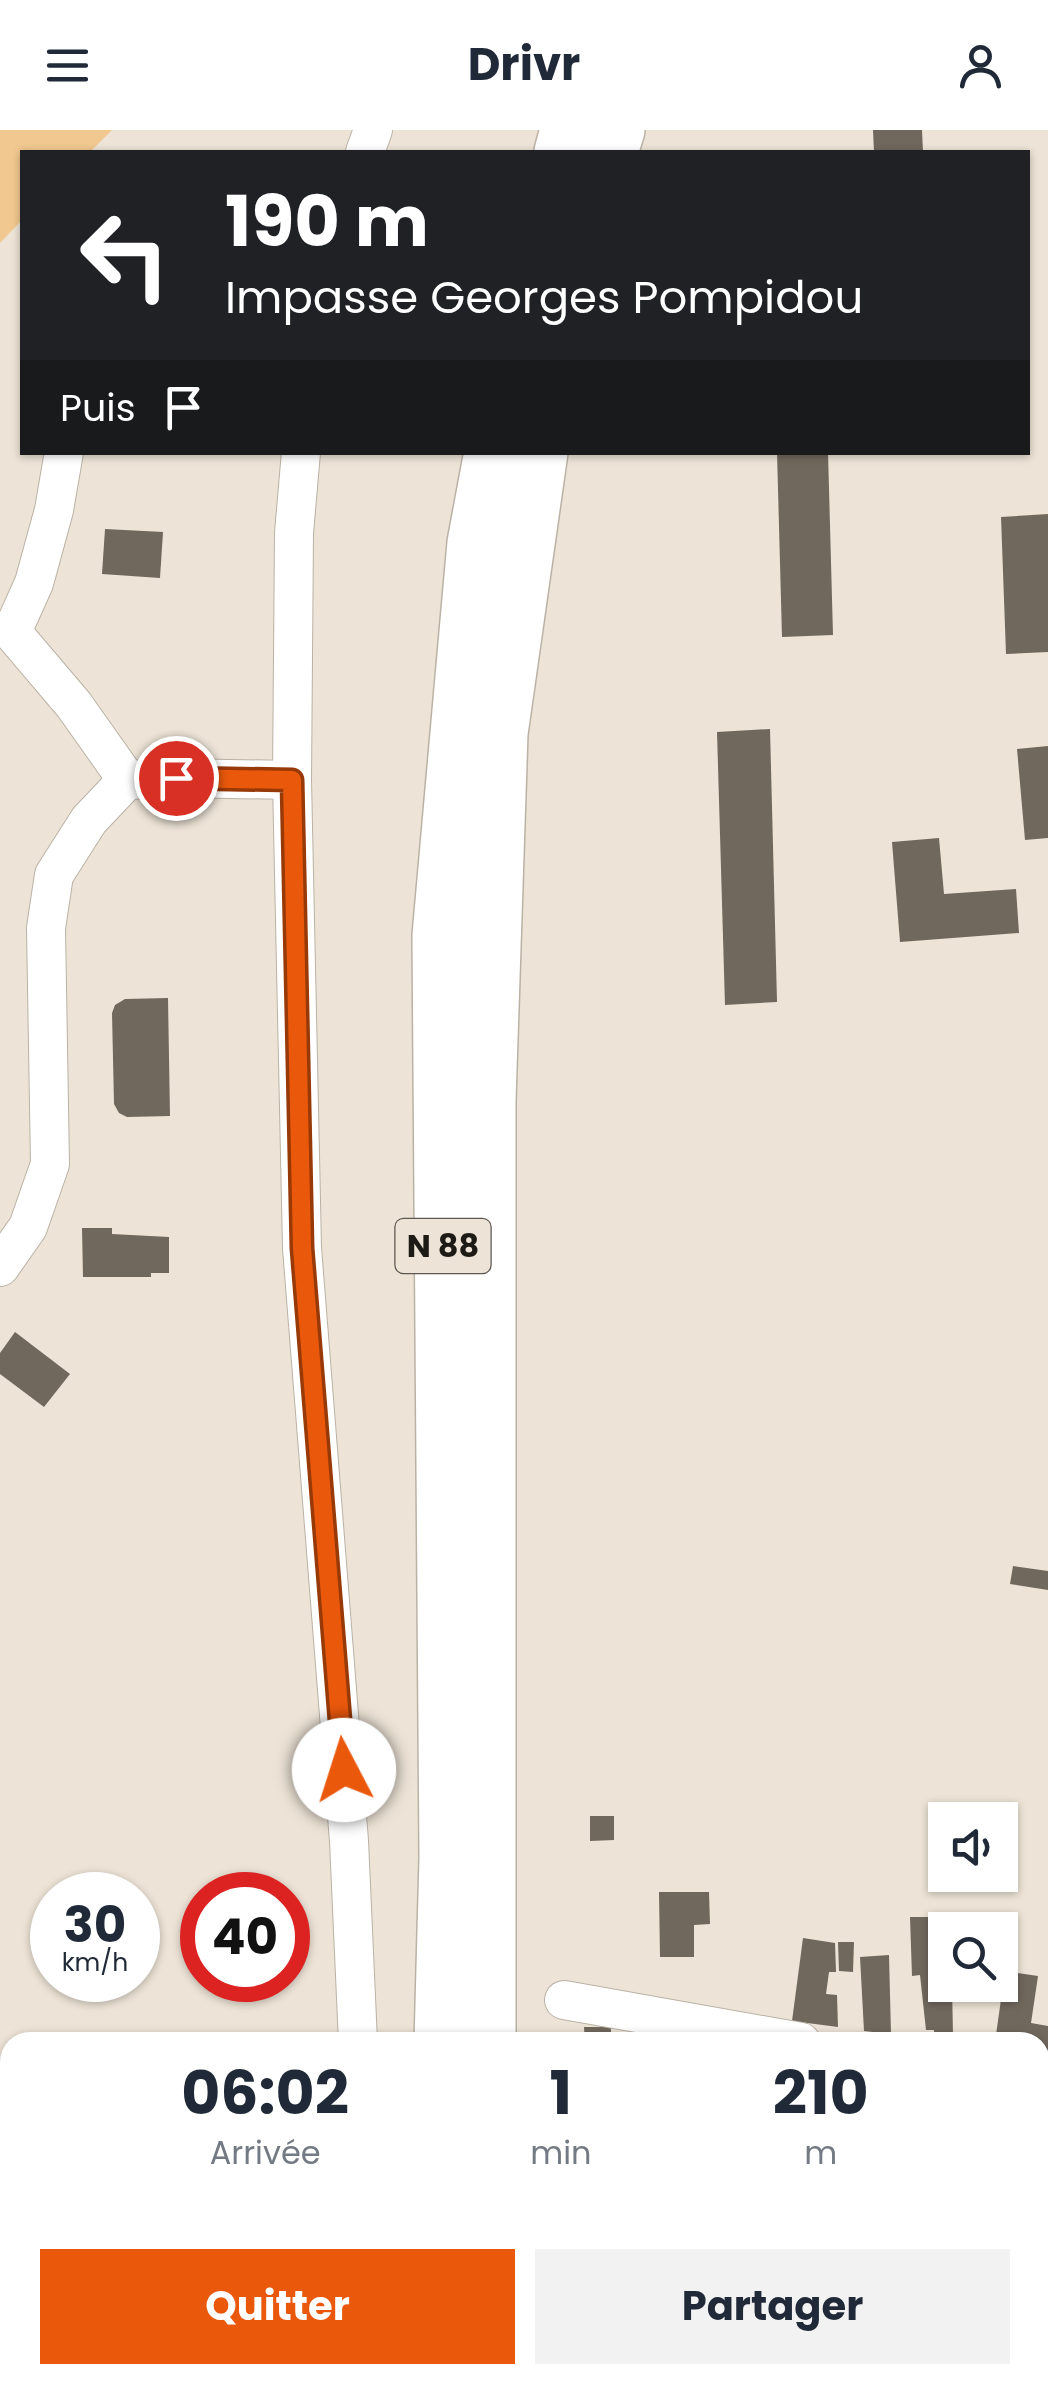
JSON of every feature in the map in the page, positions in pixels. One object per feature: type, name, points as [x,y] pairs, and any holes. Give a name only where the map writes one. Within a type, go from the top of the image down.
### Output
[{"type":"highway","name":"N 88","points":[[442,2032],[447,1858],[440,936],[475,543],[491,455]]},
{"type":"highway","name":"N 88","points":[[488,2032],[488,1100],[500,733],[540,455]]},
{"type":"street","points":[[63,455],[54,510],[34,582],[6,634],[74,705],[127,780]]},
{"type":"street","points":[[301,455],[294,534],[292,780],[302,1248],[350,1841],[358,2032]]},
{"type":"street","points":[[0,1267],[28,1227],[50,1164],[46,928],[54,876],[89,820],[127,780],[292,780]]},
{"type":"street","points":[[564,2000],[745,2032]]},
{"type":"shaded area","points":[[0,130],[112,130],[92,150],[20,150],[20,222],[0,243]]},
{"type":"building","points":[[873,130],[922,130],[923,150],[874,150]]},
{"type":"building","points":[[777,455],[828,455],[833,635],[782,637]]},
{"type":"building","points":[[1048,514],[1048,652],[1006,654],[1001,517]]},
{"type":"building","points":[[105,529],[163,532],[160,578],[102,574]]},
{"type":"building","points":[[770,729],[777,1002],[725,1005],[717,732]]},
{"type":"building","points":[[1048,746],[1048,838],[1025,840],[1017,749]]},
{"type":"building","points":[[939,838],[944,894],[1016,889],[1019,933],[900,942],[892,842]]},
{"type":"building","points":[[168,998],[170,1116],[127,1117],[114,1104],[112,1013],[115,1005],[125,999]]},
{"type":"building","points":[[82,1228],[112,1228],[112,1234],[169,1237],[169,1273],[151,1273],[151,1277],[83,1277]]},
{"type":"building","points":[[15,1332],[70,1374],[44,1407],[0,1374],[0,1353]]},
{"type":"building","points":[[1013,1566],[1048,1571],[1048,1590],[1010,1584]]},
{"type":"building","points":[[590,1816],[614,1816],[614,1840],[590,1841]]},
{"type":"building","points":[[659,1892],[709,1892],[710,1924],[694,1925],[694,1957],[660,1957]]},
{"type":"building","points":[[910,1917],[928,1917],[928,2002],[952,2002],[953,2032],[926,2030],[920,1975],[912,1976]]},
{"type":"building","points":[[803,1938],[835,1943],[836,1972],[829,1972],[826,1994],[837,1995],[838,2027],[792,2021]]},
{"type":"building","points":[[838,1942],[854,1942],[853,1972],[839,1971]]},
{"type":"building","points":[[889,1955],[891,2032],[864,2031],[860,1957]]},
{"type":"building","points":[[1018,1973],[1038,1976],[1031,2023],[1048,2026],[1048,2032],[996,2032],[1001,2002],[1018,2002]]},
{"type":"building","points":[[584,2027],[611,2027],[611,2032],[584,2032]]},
{"type":"route","points":[[176,778],[292,780],[302,1248],[344,1770]]}]
